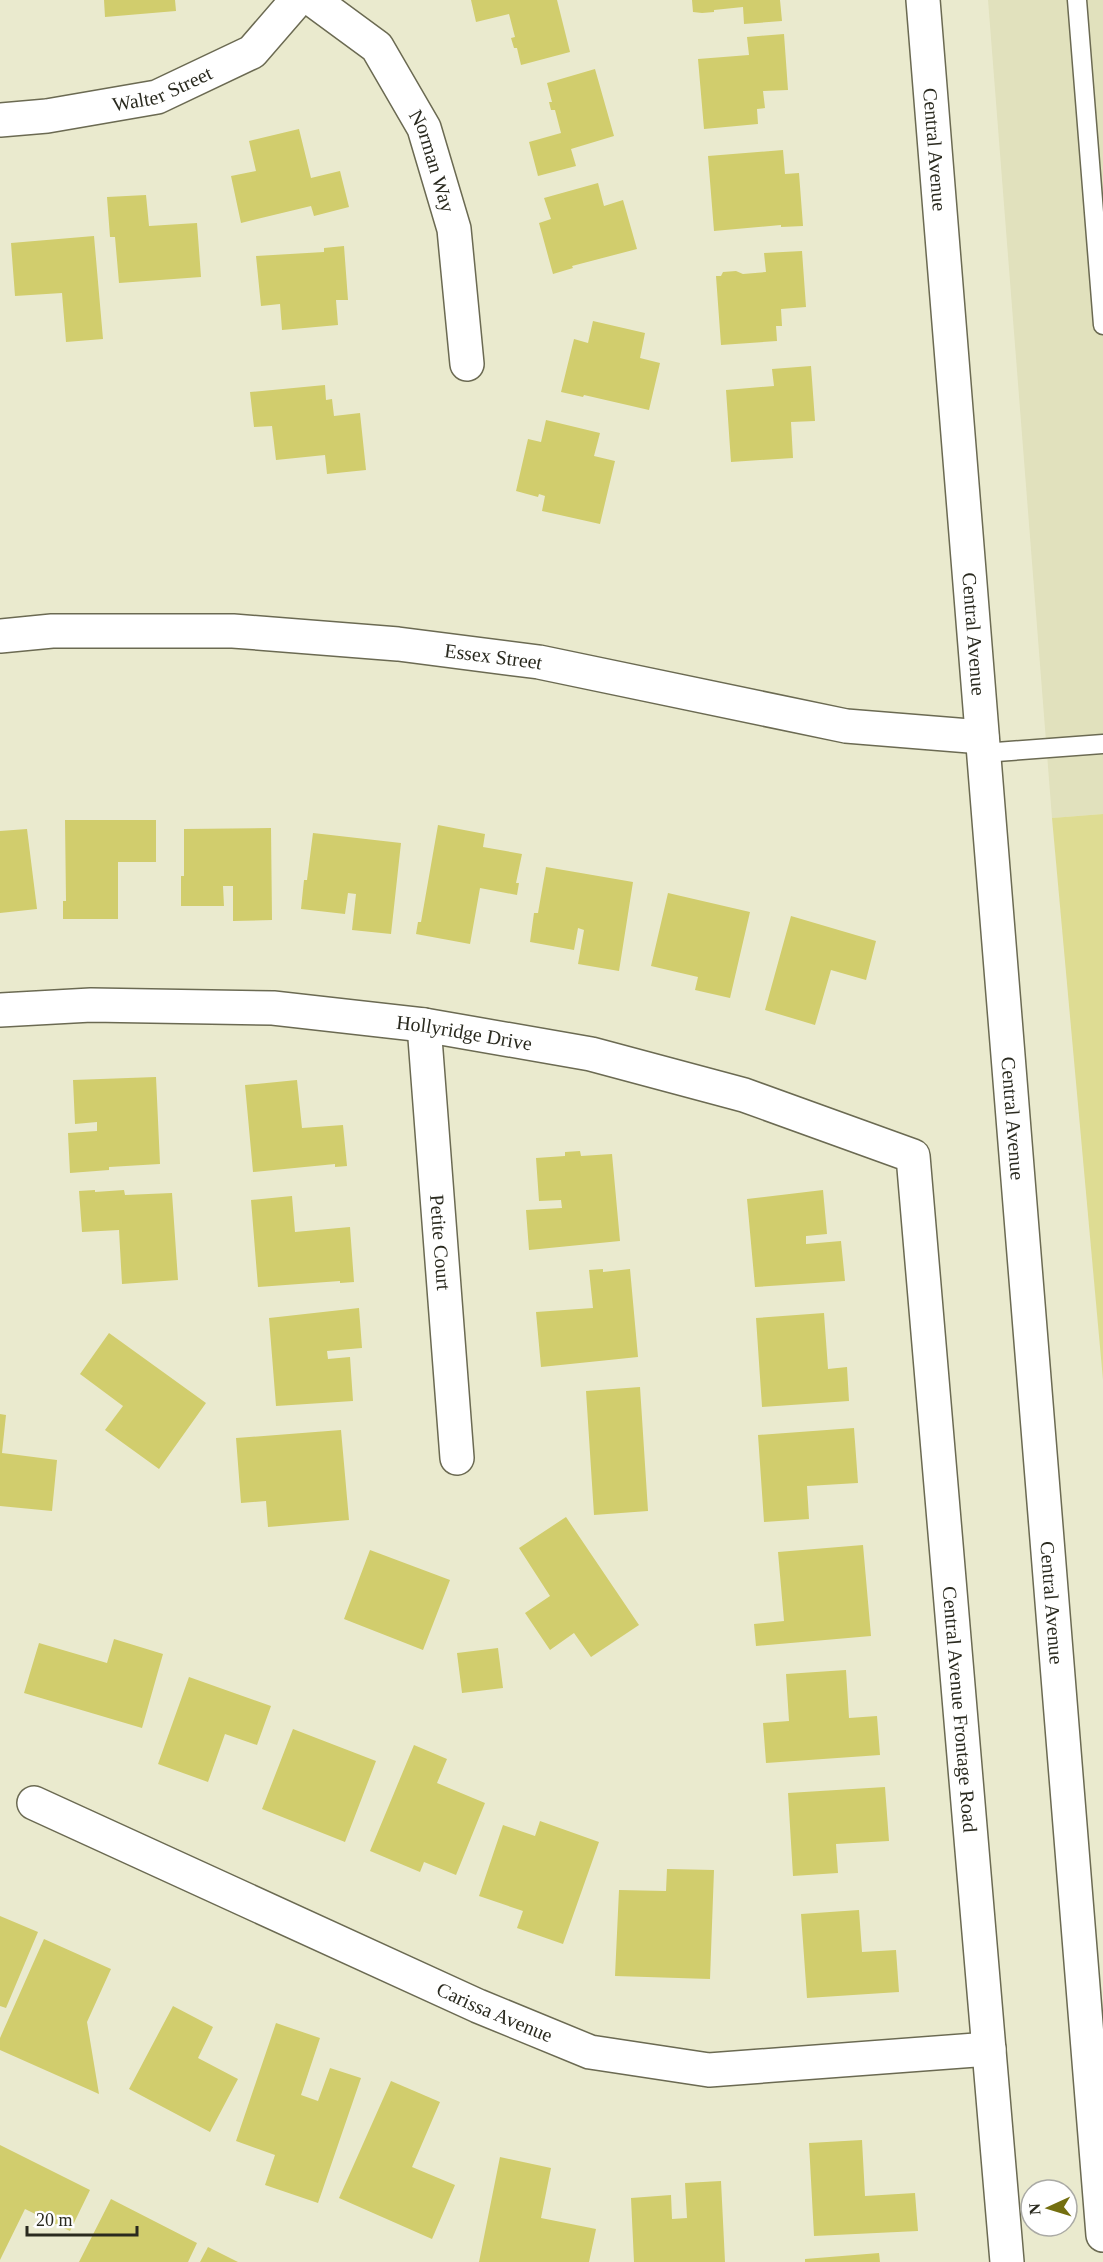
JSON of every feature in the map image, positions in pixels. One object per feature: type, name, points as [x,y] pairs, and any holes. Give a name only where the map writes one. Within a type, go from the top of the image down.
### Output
[{"type":"street","name":"Walter Street","points":[[0,120],[47,116],[157,97],[252,52],[297,0]]},
{"type":"street","name":"Norman Way","points":[[313,0],[377,47],[424,128],[454,229],[467,364]]},
{"type":"street","name":"Central Avenue","points":[[923,0],[1103,2235]]},
{"type":"street","name":"Essex Street","points":[[0,636],[52,631],[233,631],[398,644],[539,662],[846,726],[983,745]]},
{"type":"street","name":"Hollyridge Drive","points":[[0,1010],[91,1005],[273,1008],[424,1025],[591,1054],[733,1092],[913,1156]]},
{"type":"street","name":"Petite Court","points":[[424,1025],[457,1458]]},
{"type":"street","name":"Central Avenue Frontage Road","points":[[913,1156],[1007,2262]]},
{"type":"street","name":"Carissa Avenue","points":[[34,1803],[478,2006],[590,2052],[709,2070],[989,2049]]},
{"type":"lane","points":[[1077,0],[1103,325]]},
{"type":"lane","points":[[983,745],[1103,744]]},
{"type":"shaded area","points":[[988,0],[1103,0],[1103,814],[1052,818]]},
{"type":"shaded area","points":[[1103,814],[1103,1380],[1052,818]]},
{"type":"building","points":[[104,0],[175,0],[176,11],[105,17]]},
{"type":"building","points":[[471,0],[557,0],[570,52],[521,65],[517,48],[514,48],[511,38],[515,37],[509,14],[476,22]]},
{"type":"building","points":[[692,0],[780,0],[782,21],[744,24],[743,7],[714,10],[714,12],[693,12]]},
{"type":"building","points":[[784,34],[788,90],[763,91],[765,108],[757,109],[758,124],[704,129],[698,59],[749,55],[747,37]]},
{"type":"building","points":[[595,69],[614,136],[571,149],[576,166],[538,176],[529,142],[561,133],[555,110],[551,110],[549,102],[552,102],[547,83]]},
{"type":"building","points":[[299,129],[311,178],[340,171],[349,207],[314,216],[311,206],[241,223],[231,176],[256,171],[249,141]]},
{"type":"building","points":[[783,150],[785,174],[799,173],[803,226],[781,227],[781,225],[714,231],[708,156]]},
{"type":"building","points":[[598,183],[604,206],[623,200],[637,249],[572,266],[573,268],[553,274],[539,223],[551,219],[544,198]]},
{"type":"building","points":[[146,195],[149,226],[197,223],[201,277],[119,283],[115,237],[110,237],[107,197]]},
{"type":"building","points":[[94,236],[103,339],[66,342],[62,293],[15,296],[11,243]]},
{"type":"building","points":[[344,246],[348,300],[336,300],[338,325],[282,330],[280,304],[261,306],[256,256],[324,252],[324,248]]},
{"type":"building","points":[[802,251],[806,307],[781,309],[782,326],[776,326],[777,341],[721,345],[716,276],[721,276],[723,272],[736,271],[743,274],[766,272],[764,253]]},
{"type":"building","points":[[593,321],[645,333],[640,358],[660,363],[649,410],[561,392],[574,339],[588,343]]},
{"type":"building","points":[[811,366],[815,421],[791,422],[793,458],[731,462],[726,390],[774,386],[772,369]]},
{"type":"building","points":[[325,385],[326,400],[332,399],[334,416],[360,413],[366,470],[327,474],[325,455],[276,460],[272,426],[254,427],[250,392]]},
{"type":"building","points":[[546,420],[600,433],[594,456],[615,461],[600,524],[542,511],[545,496],[539,494],[538,497],[516,491],[528,439],[541,442]]},
{"type":"building","points":[[65,820],[156,820],[156,862],[118,862],[118,919],[63,919],[63,901],[66,901]]},
{"type":"building","points":[[438,825],[485,834],[483,847],[522,854],[516,883],[519,883],[517,895],[480,888],[470,944],[416,934],[418,922],[421,922]]},
{"type":"building","points":[[271,828],[272,920],[233,921],[233,886],[223,886],[224,906],[181,906],[181,876],[184,876],[184,829]]},
{"type":"building","points":[[27,829],[37,909],[0,913],[0,831]]},
{"type":"building","points":[[313,833],[401,843],[391,934],[352,930],[356,894],[348,893],[345,914],[301,909]]},
{"type":"building","points":[[546,867],[633,882],[619,971],[578,964],[584,930],[578,928],[574,950],[530,942],[534,913],[538,913]]},
{"type":"building","points":[[668,893],[750,912],[730,998],[695,990],[698,977],[651,966]]},
{"type":"building","points":[[791,916],[876,941],[866,980],[831,970],[815,1025],[765,1010]]},
{"type":"building","points":[[156,1077],[160,1164],[109,1167],[109,1170],[70,1173],[68,1133],[97,1131],[97,1122],[75,1124],[73,1080]]},
{"type":"building","points":[[297,1080],[302,1128],[343,1125],[347,1166],[335,1167],[335,1164],[253,1172],[245,1085]]},
{"type":"building","points":[[580,1151],[581,1156],[612,1154],[620,1241],[529,1250],[526,1210],[562,1208],[561,1200],[539,1201],[536,1158],[565,1156],[565,1152]]},
{"type":"building","points":[[95,1190],[95,1192],[124,1190],[125,1195],[172,1193],[178,1280],[122,1284],[119,1230],[82,1232],[79,1191]]},
{"type":"building","points":[[823,1190],[827,1234],[806,1236],[806,1244],[841,1241],[845,1281],[755,1287],[747,1199]]},
{"type":"building","points":[[292,1196],[295,1232],[350,1227],[354,1282],[258,1287],[251,1200]]},
{"type":"building","points":[[603,1269],[603,1272],[630,1269],[638,1357],[541,1367],[536,1312],[593,1308],[589,1270]]},
{"type":"building","points":[[359,1308],[362,1348],[327,1351],[328,1359],[350,1357],[353,1401],[276,1406],[269,1318]]},
{"type":"building","points":[[824,1313],[828,1369],[847,1367],[849,1401],[762,1407],[756,1318]]},
{"type":"building","points":[[109,1333],[206,1403],[159,1469],[105,1430],[123,1406],[80,1374]]},
{"type":"building","points":[[640,1387],[648,1511],[594,1515],[586,1391]]},
{"type":"building","points":[[0,1414],[6,1415],[2,1453],[57,1460],[52,1511],[0,1506]]},
{"type":"building","points":[[854,1428],[858,1483],[807,1486],[809,1519],[764,1522],[758,1435]]},
{"type":"building","points":[[341,1430],[349,1520],[268,1527],[266,1501],[241,1503],[236,1438]]},
{"type":"building","points":[[566,1517],[639,1625],[591,1657],[574,1633],[550,1650],[525,1613],[550,1596],[519,1548]]},
{"type":"building","points":[[863,1545],[871,1636],[756,1646],[754,1624],[784,1621],[778,1552]]},
{"type":"building","points":[[370,1550],[450,1580],[423,1650],[344,1619]]},
{"type":"building","points":[[114,1639],[163,1654],[142,1728],[24,1693],[39,1643],[107,1663]]},
{"type":"building","points":[[498,1648],[503,1688],[462,1693],[457,1653]]},
{"type":"building","points":[[846,1670],[849,1718],[877,1716],[880,1755],[766,1763],[763,1723],[789,1721],[786,1674]]},
{"type":"building","points":[[189,1677],[271,1706],[257,1745],[225,1734],[208,1782],[158,1764]]},
{"type":"building","points":[[293,1729],[376,1761],[345,1842],[262,1809]]},
{"type":"building","points":[[414,1745],[447,1759],[437,1783],[485,1803],[456,1875],[424,1862],[420,1872],[370,1851]]},
{"type":"building","points":[[885,1787],[889,1841],[836,1844],[838,1873],[793,1876],[788,1793]]},
{"type":"building","points":[[540,1821],[599,1842],[563,1944],[517,1928],[523,1911],[479,1896],[503,1825],[535,1836]]},
{"type":"building","points":[[667,1869],[714,1870],[710,1979],[615,1976],[619,1890],[666,1891]]},
{"type":"building","points":[[859,1910],[862,1952],[896,1950],[899,1992],[807,1998],[801,1914]]},
{"type":"building","points":[[0,1916],[38,1932],[6,2008],[0,2006]]},
{"type":"building","points":[[44,1939],[111,1969],[87,2022],[99,2094],[0,2050],[0,2038]]},
{"type":"building","points":[[173,2006],[213,2027],[198,2058],[238,2079],[210,2132],[129,2089]]},
{"type":"building","points":[[276,2023],[320,2038],[301,2095],[318,2101],[330,2068],[361,2078],[318,2203],[265,2185],[275,2155],[236,2141]]},
{"type":"building","points":[[391,2081],[440,2102],[412,2167],[455,2185],[432,2239],[339,2198]]},
{"type":"building","points":[[862,2140],[865,2196],[915,2193],[918,2231],[814,2236],[809,2143]]},
{"type":"building","points":[[0,2145],[90,2190],[70,2231],[25,2209],[0,2260]]},
{"type":"building","points":[[500,2157],[551,2168],[541,2218],[596,2229],[589,2262],[479,2262]]},
{"type":"building","points":[[721,2181],[725,2262],[634,2262],[631,2198],[671,2195],[672,2219],[687,2218],[685,2183]]},
{"type":"building","points":[[111,2199],[197,2243],[188,2262],[79,2262]]},
{"type":"building","points":[[208,2247],[238,2262],[200,2262]]},
{"type":"building","points":[[879,2253],[880,2262],[805,2262],[805,2259]]}]
